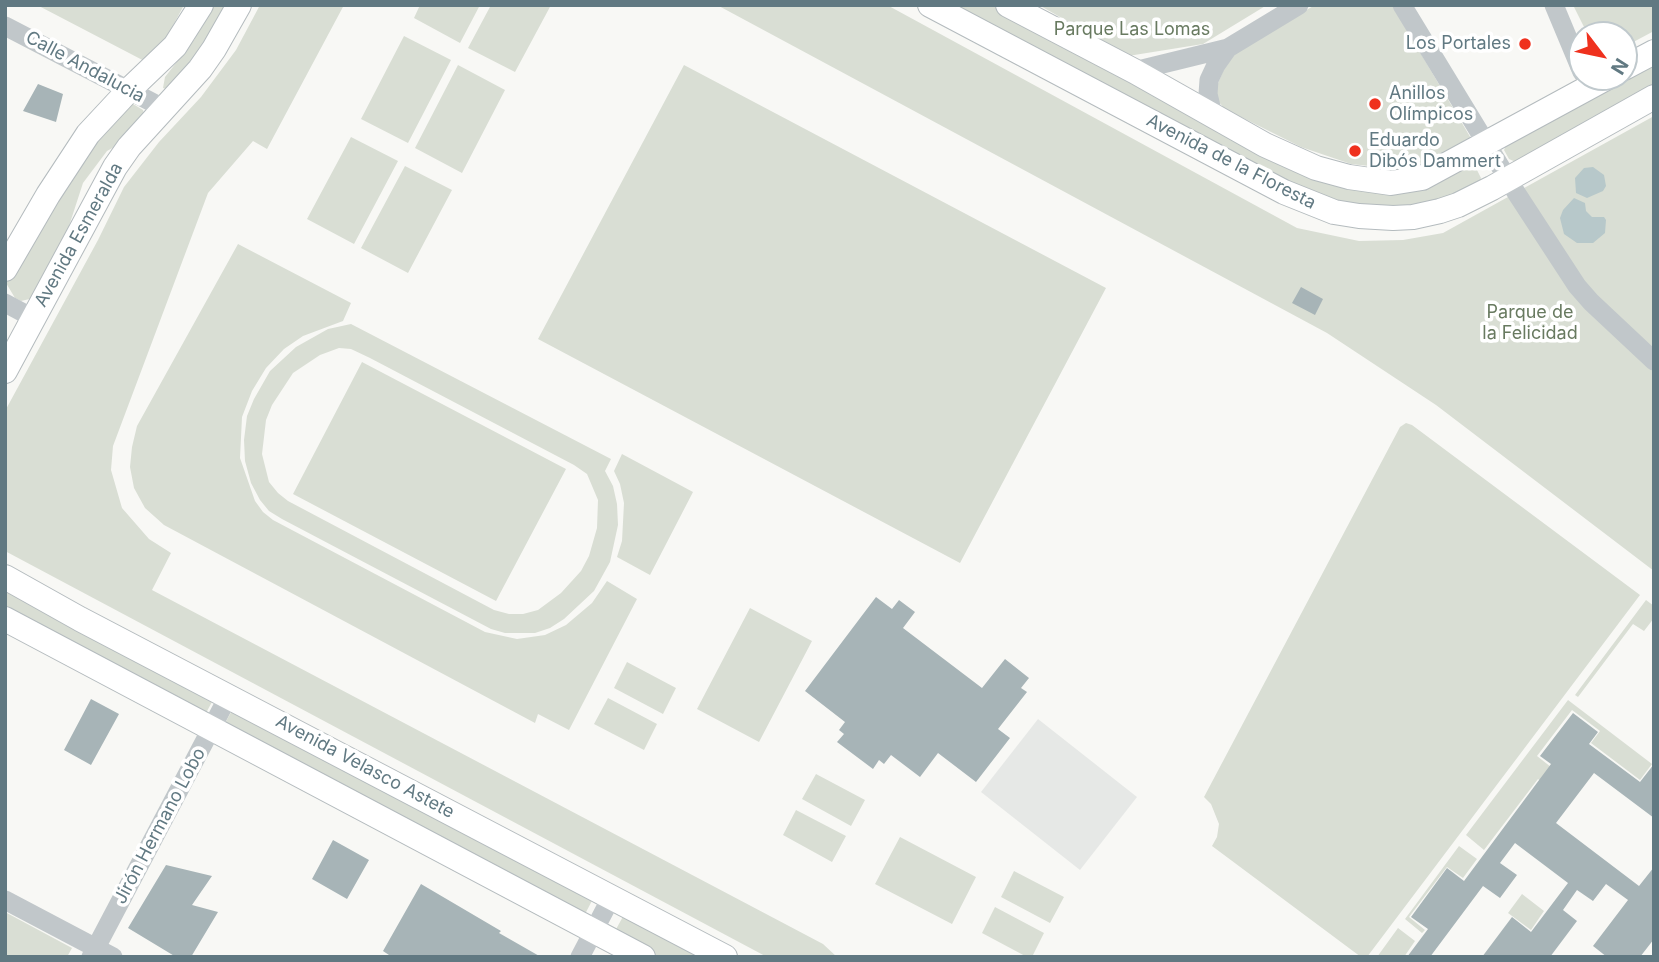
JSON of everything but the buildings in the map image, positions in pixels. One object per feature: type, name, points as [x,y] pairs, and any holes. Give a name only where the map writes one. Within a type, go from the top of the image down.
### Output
[{"type":"main road","points":[[5,269],[88,134],[175,46],[201,5]]},
{"type":"main road","name":"Avenida Esmeralda","points":[[5,372],[115,167],[214,49],[239,5]]},
{"type":"main road","name":"Avenida de la Floresta","points":[[930,5],[1284,192],[1334,212],[1393,218],[1413,217],[1458,205],[1654,97]]},
{"type":"main road","name":"Avenida de la Floresta","points":[[1008,5],[1134,71],[1265,145],[1315,168],[1349,177],[1391,183],[1422,178],[1569,91]]},
{"type":"main road","points":[[1638,61],[1654,52]]},
{"type":"main road","name":"Avenida Velasco Astete","points":[[5,577],[80,619],[725,957]]},
{"type":"main road","points":[[5,586],[80,619]]},
{"type":"main road","points":[[5,619],[643,957]]},
{"type":"street","points":[[1402,5],[1549,246],[1577,286],[1654,361]]},
{"type":"street","points":[[1554,5],[1568,33]]},
{"type":"street","name":"Avenida de la Floresta","points":[[1134,71],[1228,48],[1287,8]]},
{"type":"street","name":"Calle Andalucia","points":[[5,26],[165,109]]},
{"type":"street","name":"Avenida de la Floresta","points":[[1213,115],[1208,94],[1209,80],[1228,48]]},
{"type":"street","points":[[5,303],[33,318]]},
{"type":"street","name":"Jirón Hermano Lobo","points":[[100,954],[229,695]]},
{"type":"street","points":[[580,957],[612,896]]},
{"type":"street","points":[[5,900],[100,954]]},
{"type":"shaded area","points":[[1593,167],[1604,175],[1606,186],[1603,191],[1587,198],[1576,193],[1575,178],[1584,168]]},
{"type":"shaded area","points":[[1574,198],[1585,203],[1586,211],[1592,217],[1604,217],[1606,220],[1605,233],[1593,243],[1577,243],[1564,234],[1560,218],[1563,210]]},
{"type":"shaded area","points":[[1038,719],[1137,797],[1080,870],[981,792]]},
{"type":"green space","points":[[37,5],[184,5],[152,65]]},
{"type":"green space","points":[[211,5],[229,5],[212,38],[166,89],[163,88],[165,77],[194,40]]},
{"type":"green space","points":[[260,5],[344,5],[267,149],[253,141],[208,193],[113,446],[111,470],[122,508],[149,539],[171,553],[152,590],[823,944],[837,957],[767,957],[5,551],[5,411],[124,187],[159,142],[201,97],[236,50]]},
{"type":"green space","points":[[420,5],[480,5],[460,43],[414,18]]},
{"type":"green space","points":[[491,5],[551,5],[515,72],[468,48]]},
{"type":"green space","name":"Parque de la Felicidad","points":[[717,5],[887,5],[1297,228],[1359,241],[1403,240],[1443,233],[1654,116],[1654,571],[1436,405],[1327,333]]},
{"type":"green space","points":[[953,5],[991,5],[1271,157],[1327,183],[1468,166],[1476,168],[1481,178],[1478,185],[1421,205],[1376,210],[1316,198]]},
{"type":"green space","name":"Parque Las Lomas","points":[[1039,5],[1267,5],[1203,44],[1128,56]]},
{"type":"green space","points":[[1315,5],[1392,5],[1472,140],[1435,162],[1397,169],[1351,164],[1301,147],[1225,109],[1217,100],[1215,90],[1230,55]]},
{"type":"green space","points":[[1573,5],[1654,5],[1654,31],[1638,40],[1638,21],[1581,21]]},
{"type":"green space","points":[[404,36],[451,60],[408,143],[361,119]]},
{"type":"green space","points":[[1654,62],[1654,88],[1518,163],[1509,159],[1504,150],[1508,141],[1600,91],[1638,91],[1638,71]]},
{"type":"green space","points":[[458,65],[505,90],[462,173],[415,148]]},
{"type":"green space","points":[[684,65],[1106,288],[960,563],[538,339]]},
{"type":"green space","points":[[133,104],[143,110],[145,117],[116,146],[107,151],[83,183],[69,226],[34,298],[21,301],[15,298],[6,283],[82,154],[126,106]]},
{"type":"green space","points":[[351,137],[398,161],[354,244],[307,219]]},
{"type":"green space","points":[[405,166],[452,190],[408,273],[361,248]]},
{"type":"green space","points":[[238,244],[351,303],[343,321],[303,336],[284,349],[266,368],[252,391],[242,417],[240,458],[255,501],[273,520],[485,632],[517,639],[545,635],[566,625],[592,603],[607,581],[637,599],[569,730],[538,714],[535,723],[164,525],[145,508],[134,488],[130,467],[137,426]]},
{"type":"green space","points":[[351,324],[611,459],[605,471],[613,486],[618,525],[610,562],[594,591],[564,619],[535,633],[505,633],[491,629],[282,519],[269,511],[260,500],[251,483],[245,461],[247,416],[270,371],[296,347],[328,329]],"holes":[[[339,348],[351,349],[587,474],[598,500],[597,528],[589,556],[581,571],[561,593],[538,610],[523,614],[494,610],[288,501],[278,493],[269,482],[262,454],[266,420],[272,405],[293,373],[320,355]]]},
{"type":"green space","points":[[362,362],[566,469],[496,601],[293,494]]},
{"type":"green space","points":[[1406,423],[1640,595],[1367,957],[1361,957],[1212,846],[1219,824],[1211,804],[1204,797],[1400,427]]},
{"type":"green space","points":[[622,454],[693,492],[650,575],[617,557],[622,541],[624,503],[614,471]]},
{"type":"green space","points":[[5,591],[213,700],[206,713],[5,608]]},
{"type":"green space","points":[[1646,600],[1654,606],[1654,618],[1644,631],[1633,624],[1578,697],[1575,695]]},
{"type":"green space","points":[[750,608],[812,641],[759,742],[697,709]]},
{"type":"green space","points":[[627,662],[676,688],[663,714],[614,688]]},
{"type":"green space","points":[[608,698],[657,724],[644,750],[594,724]]},
{"type":"green space","points":[[1568,700],[1652,764],[1640,780],[1591,743],[1600,731],[1572,710],[1537,756],[1556,771],[1546,785],[1538,779],[1484,850],[1466,835]]},
{"type":"green space","points":[[235,705],[595,895],[584,916],[224,725]]},
{"type":"green space","points":[[816,774],[865,800],[851,826],[802,799]]},
{"type":"green space","points":[[796,810],[846,836],[832,862],[783,835]]},
{"type":"green space","points":[[900,837],[976,877],[952,924],[875,884]]},
{"type":"green space","points":[[1459,846],[1477,859],[1463,878],[1447,867],[1409,917],[1425,930],[1422,933],[1405,919]]},
{"type":"green space","points":[[1014,871],[1064,897],[1050,923],[1001,897]]},
{"type":"green space","points":[[1522,894],[1544,911],[1531,930],[1508,913]]},
{"type":"green space","points":[[995,907],[1044,933],[1032,957],[1027,957],[982,933]]},
{"type":"green space","points":[[626,911],[709,957],[660,957],[614,933]]},
{"type":"green space","points":[[5,912],[72,948],[67,957],[5,957]]},
{"type":"green space","points":[[1398,928],[1415,941],[1404,957],[1377,957]]},
{"type":"place","name":"Los Portales","points":[[1525,44]]},
{"type":"place","name":"Anillos Olímpicos","points":[[1375,104]]},
{"type":"place","name":"Eduardo Dibós Dammert","points":[[1355,151]]}]
